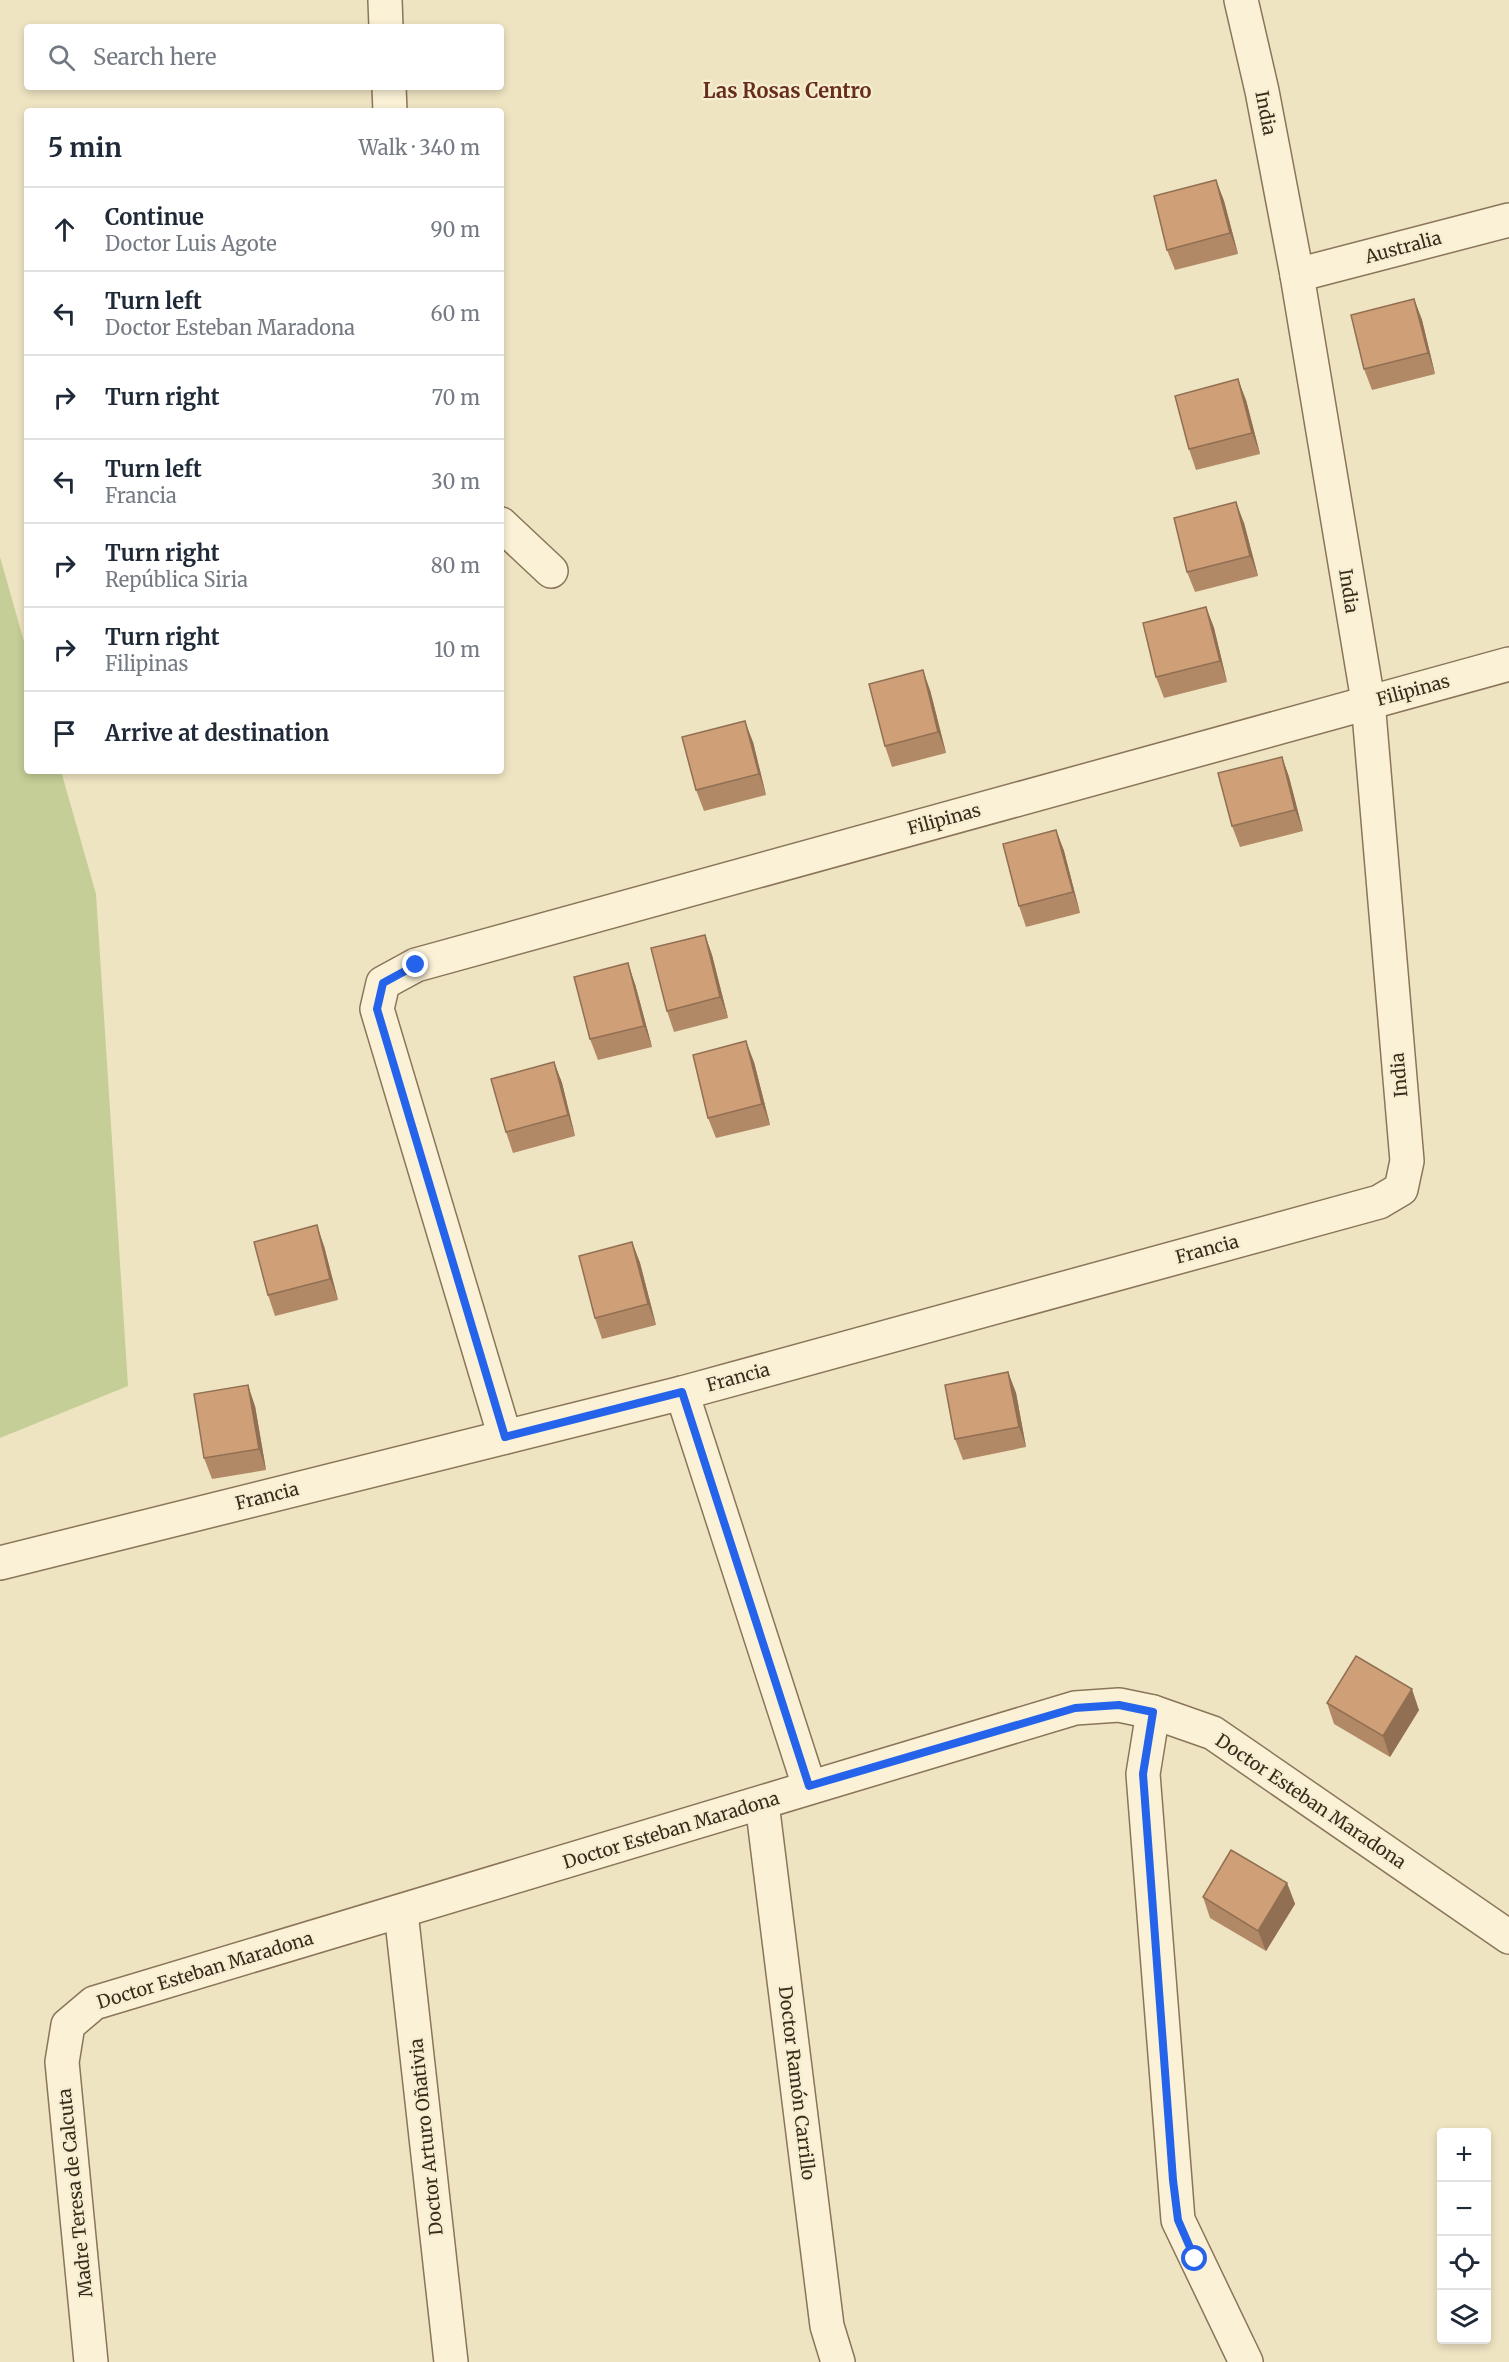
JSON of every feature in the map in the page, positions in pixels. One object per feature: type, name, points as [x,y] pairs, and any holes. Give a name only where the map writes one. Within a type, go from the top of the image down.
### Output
[{"type":"street","points":[[385,0],[386,24]]},
{"type":"street","name":"India","points":[[1240,0],[1260,80],[1297,275],[1368,701],[1407,1161],[1401,1189]]},
{"type":"street","points":[[389,90],[390,108]]},
{"type":"street","name":"Australia","points":[[1297,275],[1509,220]]},
{"type":"street","points":[[504,527],[551,571]]},
{"type":"street","name":"Filipinas","points":[[505,1437],[377,1009],[383,983],[416,965],[1509,664]]},
{"type":"street","name":"Francia","points":[[0,1563],[682,1392],[1379,1202],[1401,1189]]},
{"type":"street","points":[[682,1392],[809,1786]]},
{"type":"street","name":"Doctor Esteban Maradona","points":[[68,2025],[94,2003],[297,1940],[401,1912],[762,1803],[809,1786],[1075,1708],[1119,1705],[1153,1712],[1214,1733],[1509,1937]]},
{"type":"street","points":[[1153,1712],[1143,1774],[1178,2220],[1246,2362]]},
{"type":"street","name":"Doctor Ramón Carrillo","points":[[762,1803],[827,2326],[838,2362]]},
{"type":"street","name":"Doctor Arturo Oñativia","points":[[401,1912],[451,2362]]},
{"type":"street","name":"Madre Teresa de Calcuta","points":[[68,2025],[62,2062],[91,2362]]},
{"type":"green space","points":[[0,557],[24,641],[24,774],[62,774],[96,894],[128,1386],[0,1438]]},
{"type":"building","points":[[1216,180],[1230,233],[1167,250],[1154,196]]},
{"type":"building","points":[[1414,299],[1428,353],[1364,369],[1351,315]]},
{"type":"building","points":[[1238,379],[1252,433],[1189,449],[1175,396]]},
{"type":"building","points":[[1236,502],[1250,556],[1187,572],[1174,518]]},
{"type":"building","points":[[1206,607],[1220,661],[1156,677],[1143,623]]},
{"type":"building","points":[[923,670],[938,732],[885,746],[869,684]]},
{"type":"building","points":[[745,721],[759,774],[696,790],[682,737]]},
{"type":"building","points":[[1282,757],[1295,810],[1232,826],[1218,773]]},
{"type":"building","points":[[1056,830],[1073,892],[1019,906],[1003,844]]},
{"type":"building","points":[[705,935],[720,997],[667,1011],[651,948]]},
{"type":"building","points":[[628,963],[644,1026],[590,1039],[574,977]]},
{"type":"building","points":[[746,1041],[762,1104],[708,1118],[693,1055]]},
{"type":"building","points":[[554,1062],[568,1115],[506,1132],[491,1079]]},
{"type":"building","points":[[317,1225],[330,1279],[268,1295],[254,1242]]},
{"type":"building","points":[[632,1242],[648,1304],[595,1318],[579,1256]]},
{"type":"building","points":[[1008,1372],[1019,1427],[955,1439],[945,1385]]},
{"type":"building","points":[[248,1385],[259,1449],[204,1458],[194,1394]]},
{"type":"building","points":[[1356,1656],[1412,1689],[1383,1736],[1327,1703]]},
{"type":"building","points":[[1231,1850],[1287,1883],[1258,1931],[1203,1897]]},
{"type":"district","name":"Las Rosas Centro","points":[[787,90]]},
{"type":"route","points":[[416,965],[383,983],[377,1009],[505,1437],[682,1392],[809,1786],[1075,1708],[1119,1705],[1153,1712],[1143,1774],[1173,2180],[1178,2220],[1195,2259]]}]
